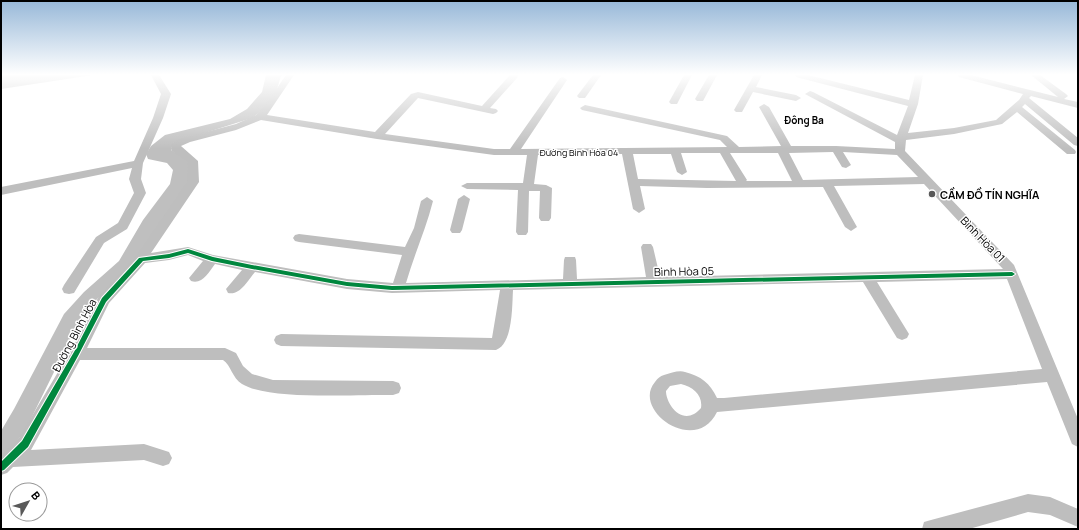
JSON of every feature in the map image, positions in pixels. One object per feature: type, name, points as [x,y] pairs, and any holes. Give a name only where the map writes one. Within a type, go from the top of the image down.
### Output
[{"type":"street","points":[[69,289],[100,240],[118,230],[130,214],[140,193],[135,179],[138,163],[158,118],[164,100]]},
{"type":"street","points":[[260,116],[273,100]]},
{"type":"street","points":[[377,136],[411,100]]},
{"type":"street","points":[[440,100],[488,110],[496,100]]},
{"type":"street","points":[[513,152],[550,100]]},
{"type":"street","points":[[739,110],[744,100]]},
{"type":"street","name":"Bình Hòa 01","points":[[821,100],[901,143],[928,180],[1008,265],[1078,439]]},
{"type":"street","points":[[896,100],[912,104]]},
{"type":"street","points":[[901,143],[913,100]]},
{"type":"street","name":"Đường Bình Hòa 04","points":[[260,116],[377,136],[494,152],[836,149],[901,143],[999,122],[1017,107],[1022,100]]},
{"type":"street","points":[[1031,100],[1078,143]]},
{"type":"street","points":[[1051,100],[1074,104]]},
{"type":"street","points":[[764,107],[799,183]]},
{"type":"street","points":[[1017,107],[1071,152]]},
{"type":"street","points":[[585,108],[723,138],[736,150]]},
{"type":"street","name":"Đường Bình Hòa","points":[[5,463],[25,444],[76,354],[104,300],[142,259],[156,234],[193,182],[193,161],[176,149],[176,145],[186,140],[236,127],[260,116]]},
{"type":"street","points":[[836,149],[846,165]]},
{"type":"street","points":[[724,150],[741,180]]},
{"type":"street","points":[[675,151],[682,172]]},
{"type":"street","points":[[522,232],[526,187],[533,152]]},
{"type":"street","points":[[627,152],[639,209]]},
{"type":"street","points":[[1,190],[138,163]]},
{"type":"street","points":[[633,182],[667,184],[826,183],[928,180]]},
{"type":"street","points":[[826,183],[851,227]]},
{"type":"street","points":[[467,186],[546,188],[545,218]]},
{"type":"street","points":[[456,230],[464,199]]},
{"type":"street","points":[[398,288],[409,252],[420,228],[426,200]]},
{"type":"street","points":[[298,238],[409,252]]},
{"type":"street","points":[[647,247],[654,282]]},
{"type":"street","points":[[142,259],[169,256],[188,251],[212,259],[252,268],[233,289]]},
{"type":"street","points":[[196,278],[212,259]]},
{"type":"street","points":[[570,260],[570,284]]},
{"type":"street","name":"Bình Hòa 05","points":[[252,268],[356,285],[398,288],[1012,274]]},
{"type":"street","points":[[867,277],[902,334]]},
{"type":"street","points":[[281,340],[496,344],[501,337],[507,285]]},
{"type":"street","points":[[76,354],[225,354],[231,357],[238,371],[247,379],[272,387],[393,388]]},
{"type":"street","points":[[710,405],[1052,375]]},
{"type":"street","points":[[5,463],[144,452],[163,458]]},
{"type":"street","points":[[931,529],[1028,504],[1050,506],[1078,518]]},
{"type":"shaded area","points":[[255,100],[271,100],[252,118],[173,143],[171,150],[188,160],[189,182],[135,259],[82,315],[25,431],[1,458],[1,431],[64,314],[84,292],[119,261],[143,220],[170,184],[173,170],[167,163],[148,159],[146,154],[151,146],[165,135],[230,119],[247,109]]},
{"type":"cycle path","points":[[1,467],[25,444],[76,354],[104,300],[141,259],[169,256],[188,251],[212,259],[252,267],[347,284],[392,288],[1012,274]]},
{"type":"place","name":"CẦM ĐỒ TÍN NGHĨA","points":[[932,194]]},
{"type":"district","name":"Đông Ba","points":[[804,120]]}]
